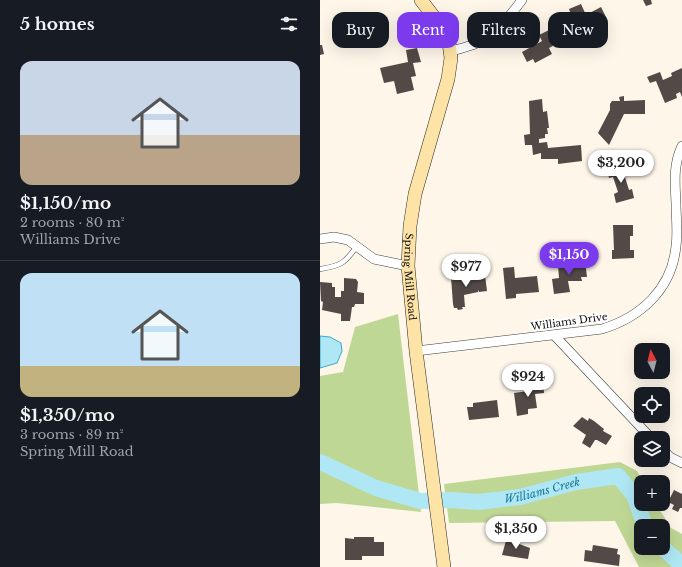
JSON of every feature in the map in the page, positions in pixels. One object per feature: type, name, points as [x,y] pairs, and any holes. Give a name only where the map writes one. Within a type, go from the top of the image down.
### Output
[{"type":"street","name":"Spring Mill Road","points":[[421,0],[443,29],[451,51],[451,66],[448,79],[415,194],[410,226],[408,266],[416,351],[444,567]]},
{"type":"street","points":[[451,51],[474,44],[493,33],[509,18],[522,0]]},
{"type":"street","name":"Williams Drive","points":[[416,351],[602,329],[630,318],[647,306],[656,296],[678,263],[676,240],[675,170],[682,146]]},
{"type":"street","points":[[320,239],[341,238],[358,246],[374,259],[408,266]]},
{"type":"street","points":[[554,335],[644,431]]},
{"type":"street","points":[[670,457],[682,463]]},
{"type":"lane","points":[[320,269],[340,265],[347,261],[358,246]]},
{"type":"green space","points":[[398,314],[421,512],[337,503],[320,504],[320,376],[343,372],[355,327]]},
{"type":"green space","points":[[620,462],[637,471],[639,475],[634,475],[634,511],[660,511],[665,519],[634,519],[634,555],[670,555],[670,526],[682,534],[682,567],[639,567],[615,521],[449,523],[444,484]]},
{"type":"water","points":[[320,336],[330,337],[341,343],[342,351],[337,363],[320,368]]},
{"type":"building","points":[[643,0],[651,0],[652,4],[646,6]]},
{"type":"building","points":[[581,4],[585,12],[570,12],[569,9]]},
{"type":"building","points":[[601,7],[604,12],[592,12]]},
{"type":"building","points":[[548,30],[548,48],[552,54],[535,63],[533,59],[527,62],[522,52],[529,48],[540,48],[540,42],[542,41],[540,34]]},
{"type":"building","points":[[320,45],[322,45],[324,54],[320,55]]},
{"type":"building","points":[[417,48],[421,62],[413,63],[416,76],[411,77],[414,90],[397,94],[394,81],[384,83],[380,68],[408,62],[406,50]]},
{"type":"building","points":[[682,68],[682,97],[680,92],[676,94],[677,98],[665,103],[656,81],[650,83],[647,77],[660,72],[663,80],[672,76],[671,73]]},
{"type":"building","points":[[624,96],[624,101],[645,100],[645,114],[624,114],[609,145],[598,133],[610,110],[610,104],[612,101],[620,101],[619,97]]},
{"type":"building","points":[[542,99],[543,112],[547,111],[549,128],[547,128],[548,134],[545,134],[545,138],[539,139],[539,143],[547,142],[548,148],[581,145],[582,161],[558,164],[558,159],[541,159],[541,153],[533,155],[532,145],[525,145],[524,135],[530,134],[529,101]]},
{"type":"building","points":[[624,164],[627,173],[624,174],[629,190],[632,189],[634,198],[616,203],[614,194],[618,192],[613,177],[609,178],[607,169]]},
{"type":"building","points":[[613,225],[633,225],[633,236],[630,236],[630,250],[634,250],[634,258],[612,259],[612,250],[614,250]]},
{"type":"building","points":[[571,261],[585,261],[587,277],[581,277],[582,281],[568,281],[570,292],[554,294],[552,279],[559,278],[558,265]]},
{"type":"building","points":[[514,267],[515,278],[537,276],[539,292],[516,294],[516,298],[506,299],[503,268]]},
{"type":"building","points":[[485,275],[487,291],[479,292],[478,290],[478,292],[464,295],[465,307],[458,310],[457,308],[454,308],[453,304],[451,277]]},
{"type":"building","points":[[344,278],[356,279],[358,282],[357,292],[364,293],[364,304],[355,304],[354,307],[352,307],[350,321],[341,321],[341,314],[322,310],[323,302],[321,301],[320,282],[332,283],[332,287],[335,287],[335,297],[341,297],[341,291],[344,291]]},
{"type":"building","points":[[543,379],[544,393],[535,394],[537,408],[528,409],[528,414],[517,416],[514,393],[532,389],[531,380]]},
{"type":"building","points":[[497,400],[499,417],[469,420],[467,407],[473,407],[473,403]]},
{"type":"building","points":[[582,417],[588,421],[589,418],[594,421],[604,429],[603,431],[612,436],[606,445],[595,440],[590,448],[582,443],[586,435],[573,426]]},
{"type":"building","points":[[674,490],[682,494],[682,508],[680,508],[678,512],[672,509],[674,505],[670,503],[670,498]]},
{"type":"building","points":[[354,537],[374,537],[374,542],[384,542],[384,556],[362,556],[362,560],[345,560],[345,538],[354,539]]},
{"type":"building","points":[[507,537],[511,538],[511,541],[530,548],[528,559],[502,555]]},
{"type":"building","points":[[593,545],[618,549],[617,554],[620,555],[619,566],[584,561],[585,550],[592,551]]},
{"type":"waterway","name":"Williams Creek","points":[[320,462],[376,488],[420,501],[451,500],[478,502],[520,497],[576,482],[618,476],[634,495],[643,519]]},
{"type":"waterway","name":"Williams Creek","points":[[670,554],[682,565]]}]
